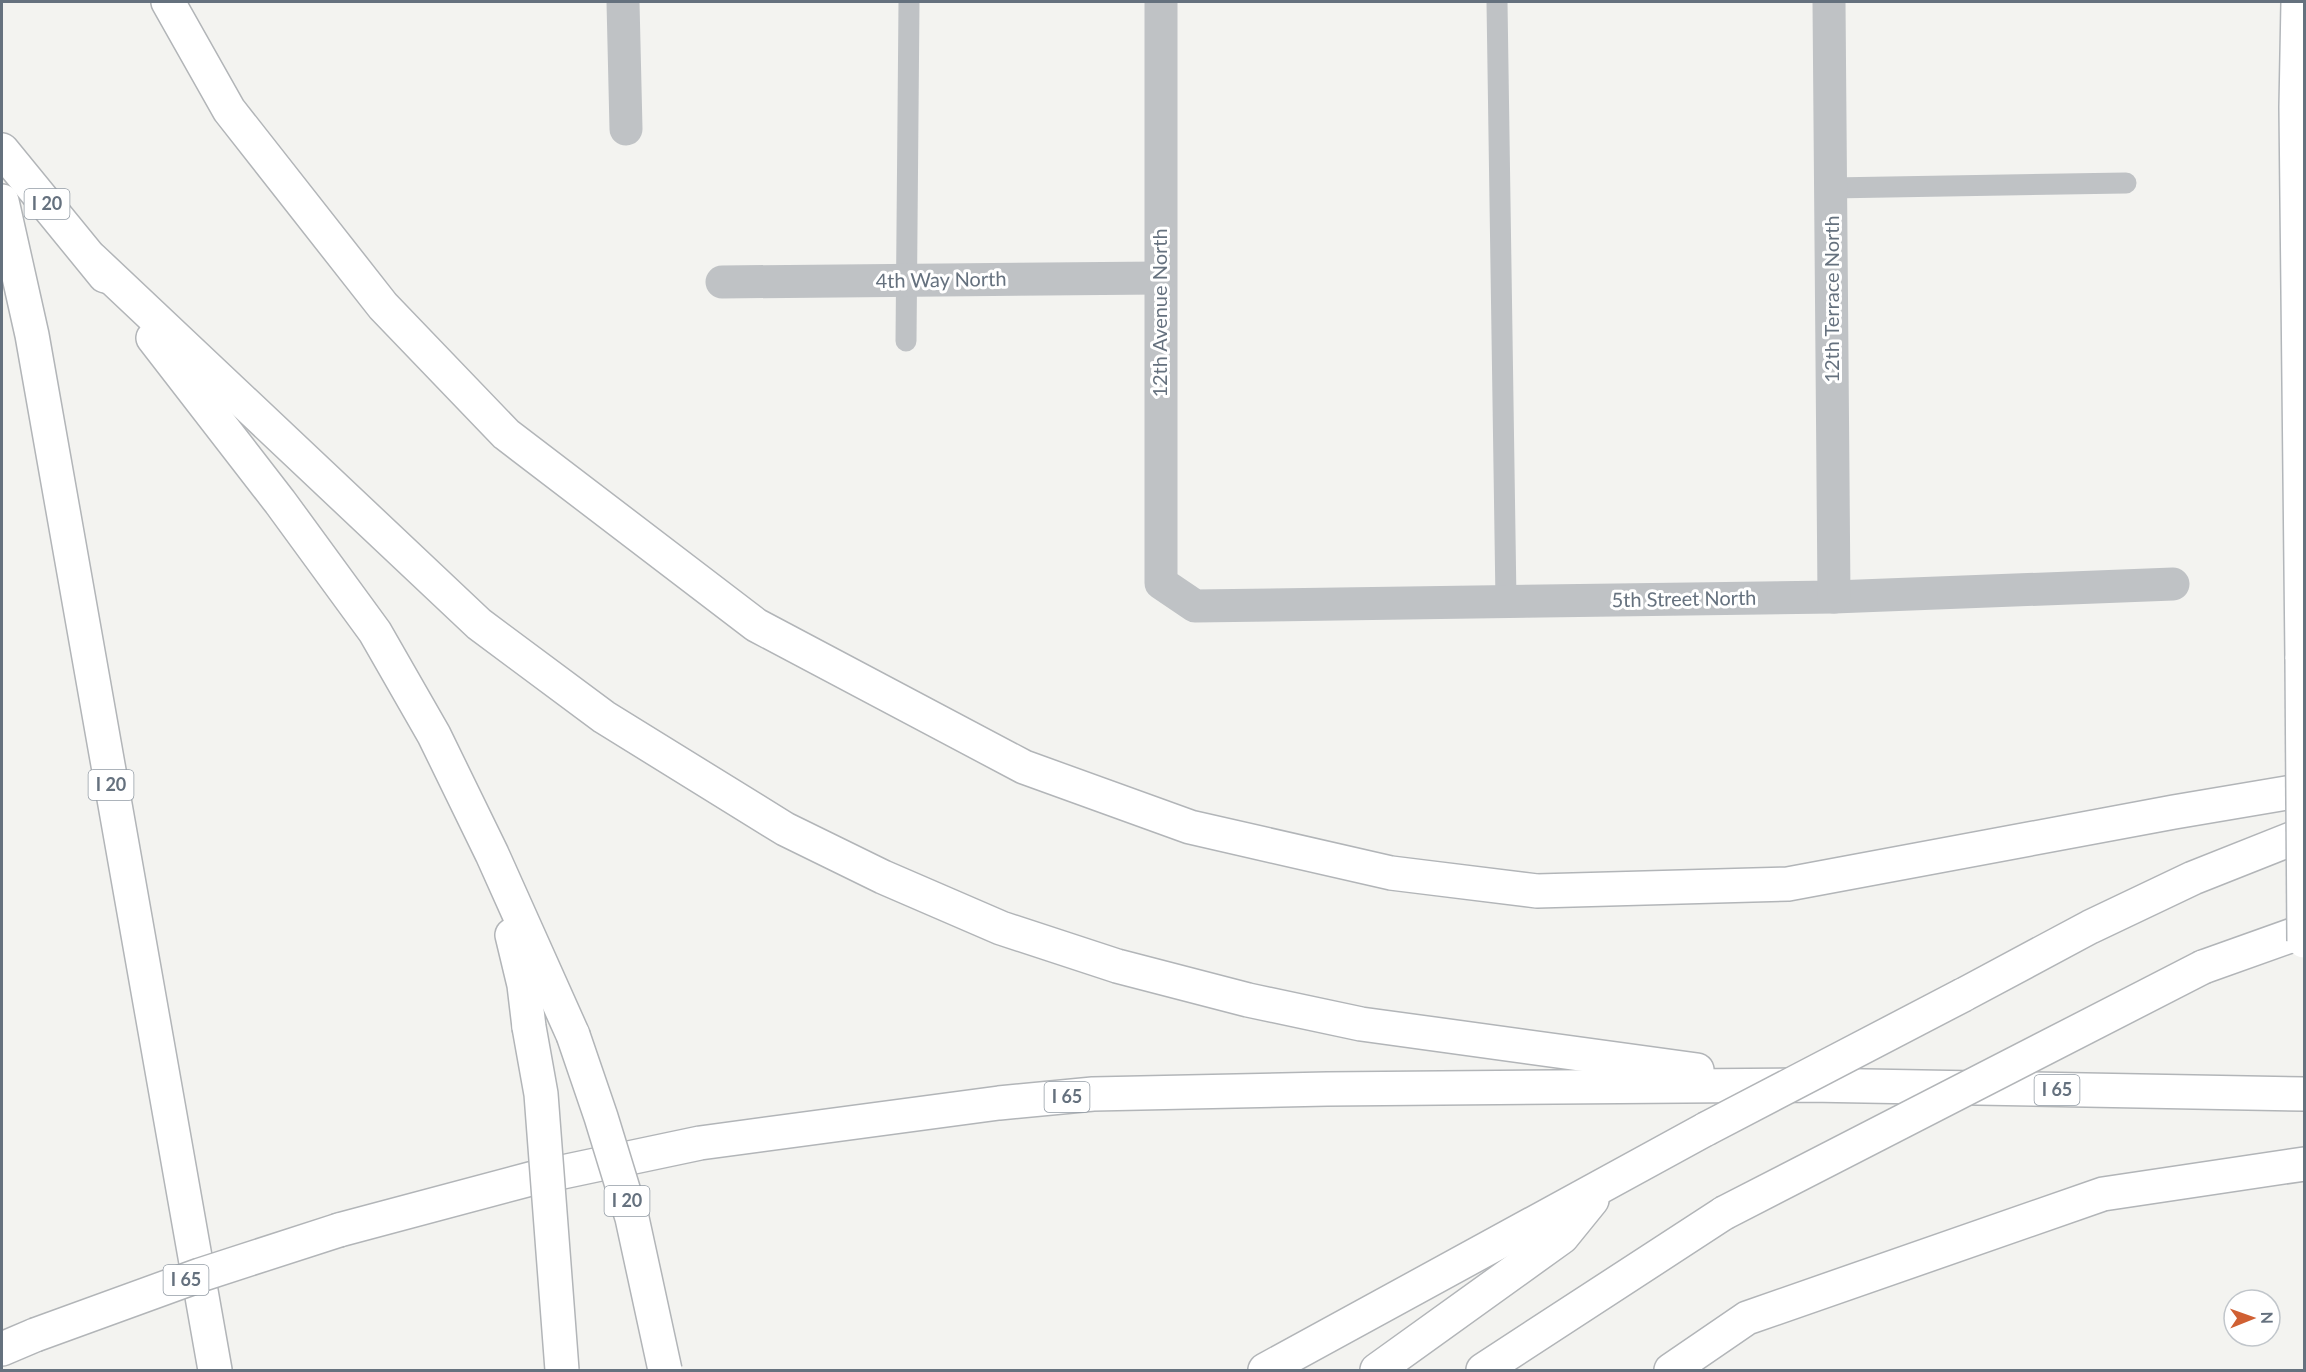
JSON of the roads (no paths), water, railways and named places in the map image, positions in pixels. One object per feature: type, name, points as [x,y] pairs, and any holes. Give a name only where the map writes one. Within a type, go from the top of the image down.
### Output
[{"type":"main road","points":[[168,2],[229,110],[383,306],[506,434],[756,625],[1024,767],[1190,827],[1391,873],[1537,891],[1788,884],[2304,790]]},
{"type":"main road","points":[[2298,2],[2304,940]]},
{"type":"main road","name":"I 20","points":[[2,150],[92,259],[280,502],[375,632],[434,735],[492,854],[573,1035],[602,1117],[632,1218],[665,1371]]},
{"type":"main road","name":"I 20","points":[[2,201],[32,336],[215,1371]]},
{"type":"main road","points":[[92,259],[274,428],[479,624],[604,717],[785,829],[883,877],[990,924],[1117,966],[1248,1000],[1361,1024],[1809,1085]]},
{"type":"main road","points":[[1266,1371],[1706,1130],[2090,927],[2193,878],[2304,834]]},
{"type":"main road","points":[[492,854],[524,985],[541,1094],[562,1371]]},
{"type":"main road","points":[[1483,1371],[1724,1213],[2203,967],[2304,931]]},
{"type":"main road","name":"I 65","points":[[2,1348],[200,1275],[339,1230],[534,1178],[700,1143],[999,1103],[1093,1094],[1315,1089],[1809,1085],[2304,1094]]},
{"type":"main road","points":[[1671,1371],[1747,1318],[2103,1194],[2304,1164]]},
{"type":"main road","points":[[1377,1371],[1562,1237],[1601,1189]]},
{"type":"street","points":[[623,2],[626,129]]},
{"type":"street","name":"12th Avenue North","points":[[1161,2],[1161,583],[1195,606]]},
{"type":"street","name":"12th Terrace North","points":[[1829,2],[1834,597]]},
{"type":"street","name":"4th Way North","points":[[722,282],[1160,278]]},
{"type":"street","name":"5th Street North","points":[[1195,606],[1834,597],[2173,584]]},
{"type":"lane","points":[[906,340],[909,2]]},
{"type":"lane","points":[[1497,2],[1506,601]]},
{"type":"lane","points":[[1831,188],[2126,183]]}]
